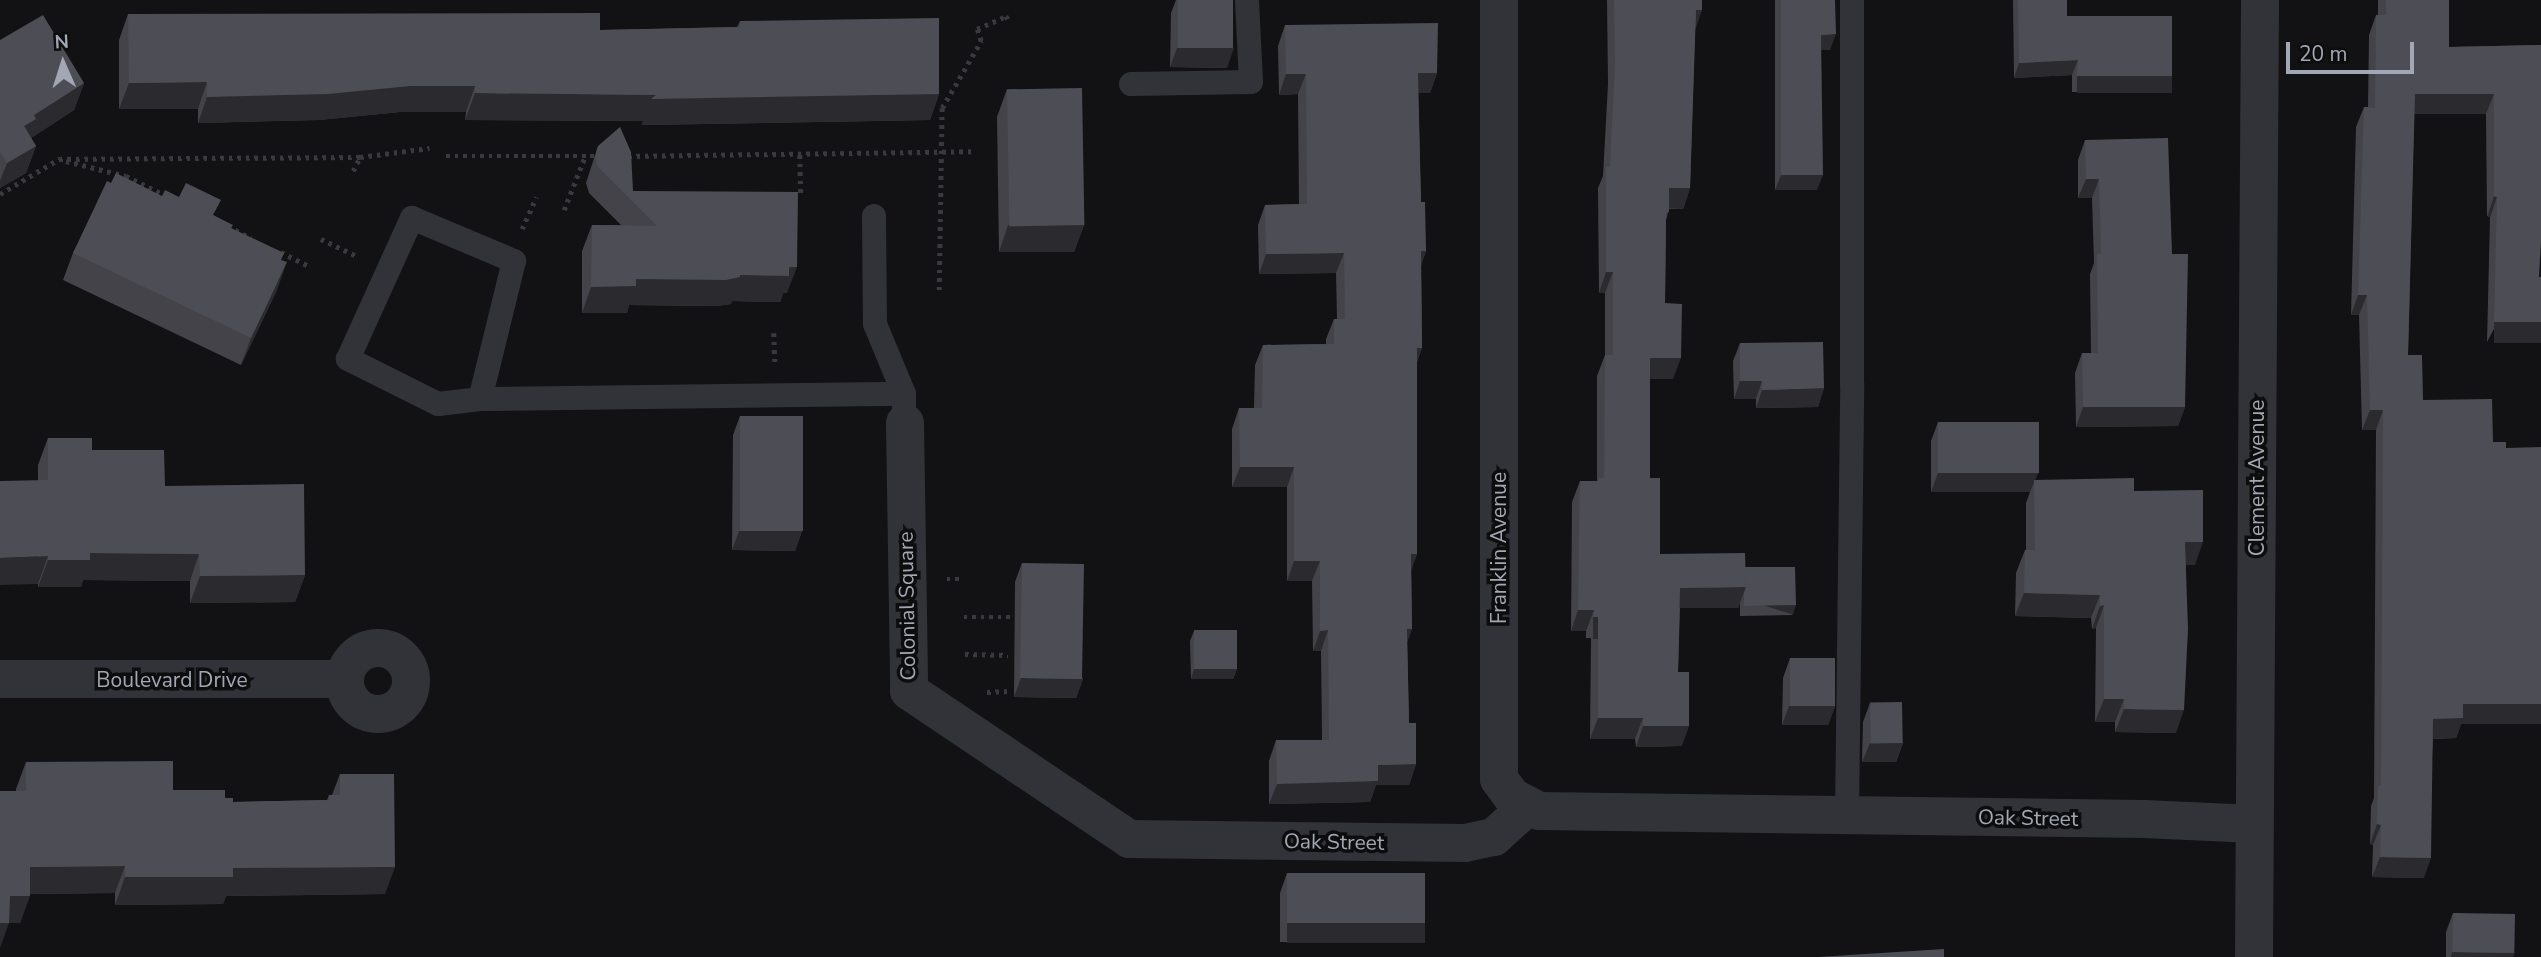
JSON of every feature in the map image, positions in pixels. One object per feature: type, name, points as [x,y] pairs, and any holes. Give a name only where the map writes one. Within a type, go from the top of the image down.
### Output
[{"type":"street","name":"Franklin Avenue","points":[[1499,0],[1499,779],[1512,797],[1527,807]]},
{"type":"street","name":"Clement Avenue","points":[[2254,957],[2260,0]]},
{"type":"street","name":"Colonial Square","points":[[904,409],[909,691],[1129,839]]},
{"type":"street","name":"Boulevard Drive","points":[[0,679],[344,679]]},
{"type":"street","name":"Oak Street","points":[[1129,839],[1465,843],[1494,836],[1527,807],[1540,811],[2144,819],[2254,824]]},
{"type":"lane","points":[[1131,84],[1251,82],[1247,0]]},
{"type":"lane","points":[[1847,815],[1853,384],[1852,0]]},
{"type":"lane","points":[[480,398],[514,261],[412,218],[348,359],[438,404],[480,398],[904,409],[875,324],[874,216]]},
{"type":"path","points":[[939,290],[942,108],[981,41],[977,29],[1006,16],[1010,22]]},
{"type":"path","points":[[0,194],[59,159],[360,157],[429,148]]},
{"type":"path","points":[[625,156],[973,150]]},
{"type":"path","points":[[800,155],[801,196]]},
{"type":"path","points":[[446,156],[612,156]]},
{"type":"path","points":[[564,210],[585,156]]},
{"type":"path","points":[[353,171],[360,157]]},
{"type":"path","points":[[59,159],[127,176],[175,200]]},
{"type":"path","points":[[533,204],[536,197]]},
{"type":"path","points":[[223,224],[260,242]]},
{"type":"path","points":[[321,239],[329,243]]},
{"type":"path","points":[[272,248],[308,266]]},
{"type":"path","points":[[774,333],[775,341]]},
{"type":"path","points":[[964,617],[1010,617]]},
{"type":"path","points":[[965,654],[1008,655]]},
{"type":"path","points":[[986,692],[1007,691]]},
{"type":"building","points":[[1178,0],[1233,0],[1233,48],[1178,48]]},
{"type":"building","points":[[1614,0],[1702,0],[1702,10],[1696,10],[1690,188],[1669,188],[1669,212],[1666,212],[1665,303],[1682,304],[1681,358],[1650,358],[1650,478],[1660,478],[1660,554],[1745,553],[1746,587],[1680,588],[1678,672],[1689,672],[1689,726],[1643,726],[1643,718],[1598,718],[1598,617],[1593,617],[1594,610],[1578,610],[1580,481],[1599,481],[1599,478],[1604,478],[1605,355],[1613,355],[1613,272],[1606,272],[1606,167],[1610,167],[1615,63]]},
{"type":"building","points":[[1781,0],[1835,0],[1836,34],[1821,35],[1823,175],[1781,175]]},
{"type":"building","points":[[2018,0],[2067,0],[2067,16],[2172,16],[2172,76],[2077,76],[2078,60],[2019,63]]},
{"type":"building","points":[[2386,0],[2449,0],[2449,47],[2541,45],[2541,322],[2494,322],[2497,197],[2494,196],[2494,94],[2415,94],[2408,355],[2422,355],[2423,400],[2492,399],[2493,442],[2506,442],[2506,448],[2541,447],[2541,704],[2463,704],[2463,718],[2433,719],[2431,858],[2380,857],[2381,825],[2377,824],[2378,786],[2381,786],[2383,410],[2370,410],[2367,295],[2358,295],[2364,107],[2375,108],[2376,15],[2386,15]]},
{"type":"building","points":[[600,13],[600,30],[740,27],[740,21],[939,18],[939,94],[651,99],[656,95],[475,93],[475,86],[410,86],[328,94],[207,97],[207,82],[129,83],[128,14]]},
{"type":"building","points":[[43,15],[84,83],[34,115],[36,119],[24,126],[36,146],[7,163],[0,152],[0,40]]},
{"type":"building","points":[[1438,23],[1437,73],[1418,73],[1421,202],[1425,202],[1426,251],[1421,251],[1422,348],[1417,348],[1417,554],[1411,554],[1412,629],[1407,629],[1409,723],[1416,723],[1416,764],[1378,765],[1378,781],[1277,784],[1276,740],[1329,740],[1328,630],[1320,631],[1320,561],[1294,561],[1294,467],[1240,467],[1239,408],[1262,408],[1263,345],[1334,344],[1334,319],[1345,319],[1344,253],[1266,254],[1265,205],[1307,204],[1306,74],[1286,74],[1285,25]]},
{"type":"building","points":[[1082,88],[1084,225],[1009,226],[1007,89]]},
{"type":"building","points":[[620,127],[631,152],[633,191],[798,192],[797,267],[789,267],[789,276],[740,275],[726,280],[636,279],[636,286],[591,287],[592,225],[657,226],[598,167],[595,157],[598,146]]},
{"type":"building","points":[[2168,138],[2172,254],[2188,254],[2185,407],[2083,407],[2082,353],[2098,353],[2097,254],[2101,254],[2099,179],[2086,179],[2085,140]]},
{"type":"building","points":[[116,173],[162,196],[165,190],[179,197],[186,183],[221,200],[213,215],[233,225],[231,228],[284,253],[281,260],[287,262],[251,338],[73,253],[107,181],[111,183]]},
{"type":"building","points":[[1823,342],[1824,388],[1762,390],[1762,381],[1740,381],[1740,343]]},
{"type":"building","points":[[740,416],[803,416],[803,531],[740,531]]},
{"type":"building","points":[[1938,422],[2039,422],[2039,473],[1938,473]]},
{"type":"building","points":[[48,438],[92,438],[92,450],[164,450],[165,486],[304,484],[305,575],[200,576],[199,554],[90,553],[90,560],[48,560],[48,556],[0,558],[0,481],[48,480]]},
{"type":"building","points":[[2134,478],[2134,491],[2203,490],[2203,542],[2185,542],[2188,629],[2184,710],[2124,709],[2124,699],[2104,699],[2104,605],[2100,606],[2100,595],[2024,593],[2025,550],[2035,550],[2034,480]]},
{"type":"building","points":[[1022,563],[1084,564],[1082,679],[1020,678]]},
{"type":"building","points":[[1745,567],[1795,567],[1796,605],[1744,606]]},
{"type":"building","points":[[1194,630],[1237,630],[1237,669],[1194,669]]},
{"type":"building","points":[[1790,658],[1835,658],[1835,706],[1790,706]]},
{"type":"building","points":[[1902,702],[1903,743],[1871,744],[1870,703]]},
{"type":"building","points":[[173,761],[173,790],[225,790],[225,798],[233,798],[233,802],[329,800],[329,795],[340,795],[340,774],[394,774],[395,867],[233,868],[233,877],[125,877],[125,866],[30,867],[30,896],[10,896],[9,923],[0,923],[0,791],[26,791],[26,762]]},
{"type":"building","points":[[1287,873],[1425,873],[1425,923],[1287,923]]},
{"type":"building","points":[[2453,913],[2515,914],[2514,953],[2452,952]]},
{"type":"building","points":[[1944,949],[1944,957],[1818,957]]}]
